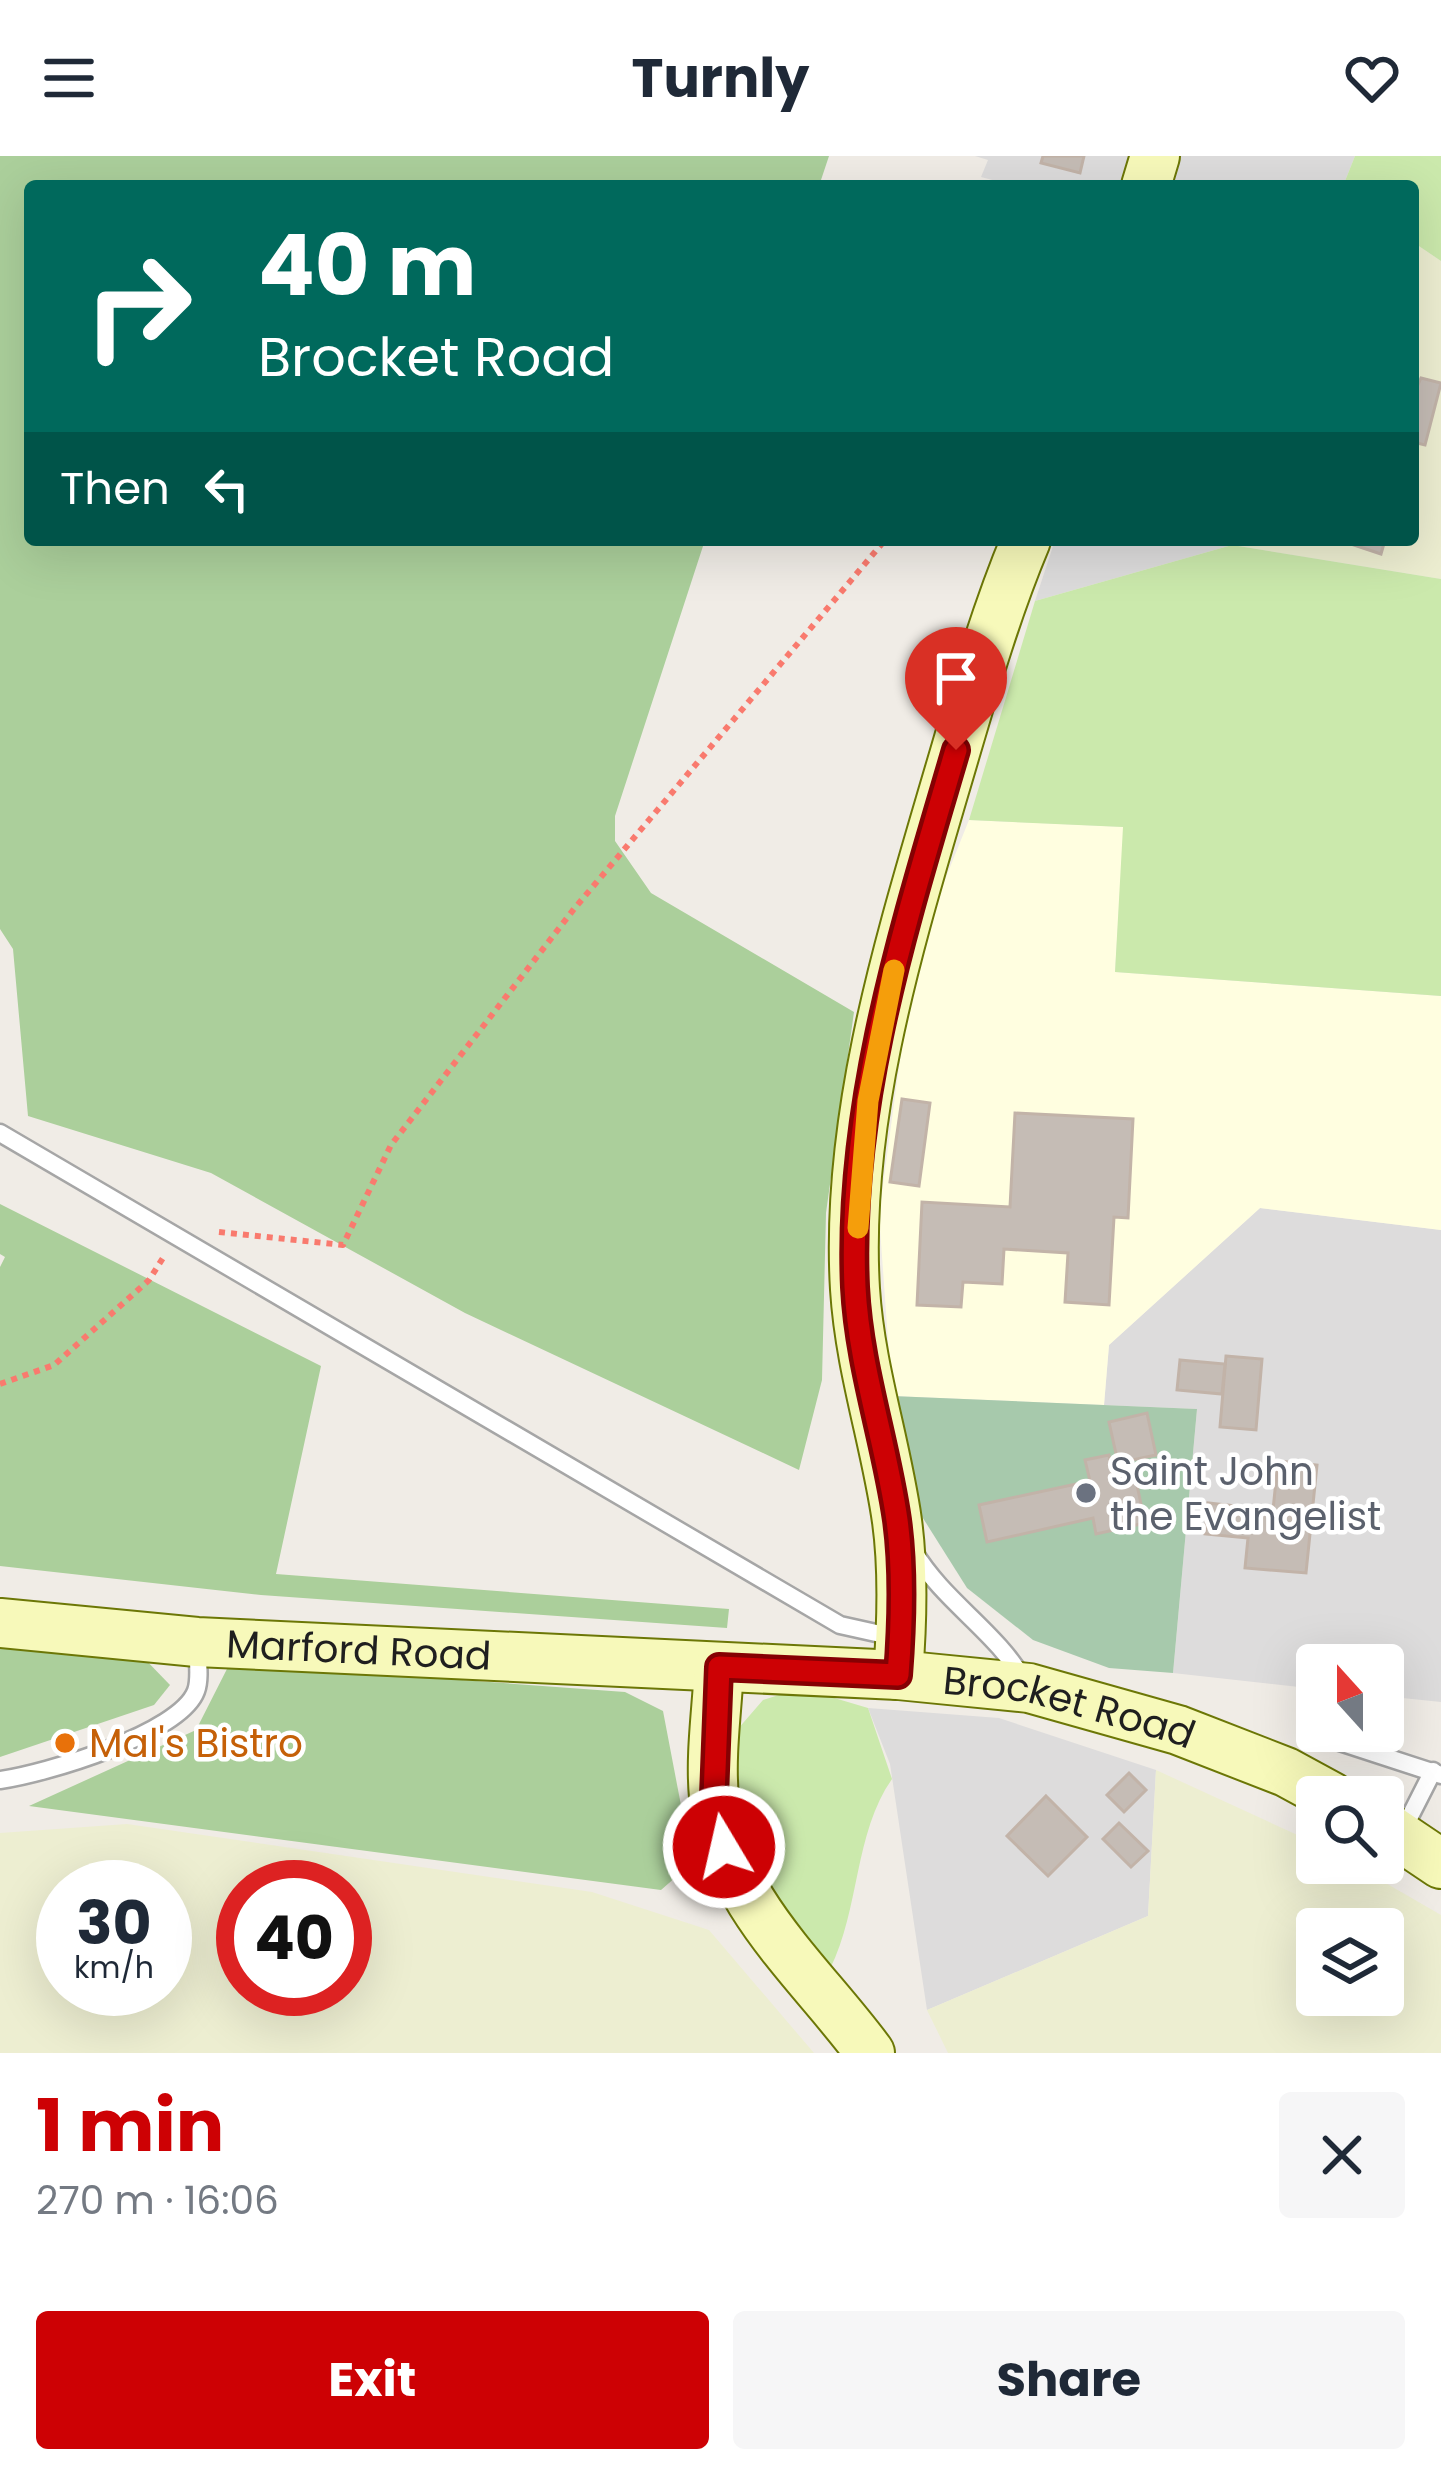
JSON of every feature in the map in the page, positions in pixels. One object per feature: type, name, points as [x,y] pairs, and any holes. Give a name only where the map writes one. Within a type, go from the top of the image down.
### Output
[{"type":"street","points":[[900,1657],[898,1524],[863,1365],[855,1285],[868,1101],[908,910],[980,670],[1024,546]]},
{"type":"street","name":"Marford Road","points":[[0,1623],[197,1642],[719,1667]]},
{"type":"street","name":"Brocket Road","points":[[719,1667],[900,1657],[1178,1730],[1296,1777]]},
{"type":"street","points":[[719,1667],[714,1796],[724,1847],[756,1908],[870,2053]]},
{"type":"street","points":[[1404,1838],[1441,1864]]},
{"type":"lane","points":[[0,1133],[900,1657]]},
{"type":"lane","points":[[898,1524],[953,1604],[1005,1647],[1029,1688]]},
{"type":"lane","points":[[0,1780],[123,1743],[180,1714],[197,1690],[197,1642]]},
{"type":"lane","points":[[1371,1752],[1437,1773],[1404,1815]]},
{"type":"path","points":[[343,1245],[391,1144],[574,909],[880,546]]},
{"type":"path","points":[[0,1384],[54,1365],[148,1280]]},
{"type":"shaded area","points":[[975,156],[1129,156],[1123,180],[992,180],[981,177],[988,160]]},
{"type":"shaded area","points":[[1180,156],[1355,156],[1345,180],[1173,180]]},
{"type":"shaded area","points":[[1419,246],[1441,261],[1441,579],[1238,546],[1419,546]]},
{"type":"shaded area","points":[[1053,546],[1228,546],[1035,601]]},
{"type":"shaded area","points":[[969,820],[1124,827],[1115,972],[1441,996],[1441,1230],[1260,1208],[1109,1345],[1104,1405],[892,1396],[879,1214],[914,957]]},
{"type":"shaded area","points":[[1260,1208],[1441,1230],[1441,1702],[1404,1698],[1404,1644],[1296,1644],[1296,1687],[1173,1673],[1197,1409],[1104,1405],[1109,1345]]},
{"type":"shaded area","points":[[892,1396],[1197,1409],[1173,1673],[1109,1668],[1033,1640],[967,1588],[921,1515]]},
{"type":"shaded area","points":[[868,1708],[999,1718],[1156,1770],[1148,1916],[927,2010],[890,1764]]},
{"type":"shaded area","points":[[1156,1770],[1296,1834],[1296,1884],[1387,1884],[1441,1915],[1441,2053],[948,2053],[927,2010],[1148,1916]]},
{"type":"shaded area","points":[[127,1824],[592,1892],[709,1930],[814,2053],[0,2053],[0,1833]]},
{"type":"green space","points":[[0,156],[829,156],[821,180],[24,180],[24,546],[703,546],[615,816],[615,841],[651,893],[854,1012],[826,1213],[822,1380],[799,1470],[465,1313],[211,1173],[28,1116],[13,949],[0,929]]},
{"type":"green space","points":[[1355,156],[1441,156],[1441,261],[1419,246],[1419,180],[1345,180]]},
{"type":"green space","points":[[1228,546],[1441,579],[1441,996],[1115,972],[1123,827],[969,820],[1035,601]]},
{"type":"green space","points":[[0,1204],[321,1366],[276,1574],[729,1609],[727,1628],[261,1595],[0,1566],[0,1267],[5,1257],[0,1254]]},
{"type":"green space","points":[[0,1646],[139,1653],[170,1685],[154,1705],[0,1757]]},
{"type":"green space","points":[[230,1663],[625,1692],[663,1711],[692,1863],[661,1890],[29,1806],[196,1730]]},
{"type":"green space","points":[[782,1694],[831,1697],[868,1708],[892,1779],[870,1823],[847,1922],[830,1969],[757,1878],[737,1834],[737,1730],[763,1700]]},
{"type":"building","points":[[1043,156],[1084,156],[1080,173],[1041,163]]},
{"type":"building","points":[[1421,378],[1441,383],[1425,445],[1419,444]]},
{"type":"building","points":[[1357,546],[1383,546],[1381,554]]},
{"type":"building","points":[[902,1099],[930,1103],[919,1186],[890,1182]]},
{"type":"building","points":[[1015,1113],[1133,1119],[1128,1218],[1114,1217],[1109,1305],[1065,1302],[1068,1253],[1004,1249],[1002,1284],[963,1282],[961,1307],[917,1305],[922,1202],[1010,1207]]},
{"type":"building","points":[[1226,1356],[1262,1359],[1256,1430],[1220,1427]]},
{"type":"building","points":[[1180,1360],[1225,1364],[1222,1394],[1177,1390]]},
{"type":"building","points":[[1147,1413],[1156,1455],[1118,1463],[1109,1422]]},
{"type":"building","name":"Saint John the Evangelist","points":[[1109,1455],[1113,1476],[1134,1471],[1145,1523],[1096,1534],[1093,1518],[987,1542],[979,1505],[1090,1481],[1085,1460]]},
{"type":"building","points":[[1278,1461],[1317,1465],[1306,1573],[1245,1568],[1248,1538],[1205,1534],[1208,1503],[1273,1510]]},
{"type":"building","points":[[1129,1773],[1146,1790],[1124,1812],[1107,1795]]},
{"type":"building","points":[[1046,1796],[1087,1837],[1048,1876],[1007,1836]]},
{"type":"building","points":[[1119,1823],[1148,1851],[1131,1867],[1103,1839]]},
{"type":"slow traffic","points":[[858,1228],[868,1101],[894,970]]},
{"type":"place","name":"Saint John the Evangelist","points":[[1086,1493]]},
{"type":"place","name":"Mal's Bistro","points":[[65,1743]]},
{"type":"route","points":[[724,1847],[714,1796],[719,1667],[898,1675],[903,1617],[898,1524],[863,1365],[855,1285],[859,1191],[879,1033],[908,910],[956,750]]}]
